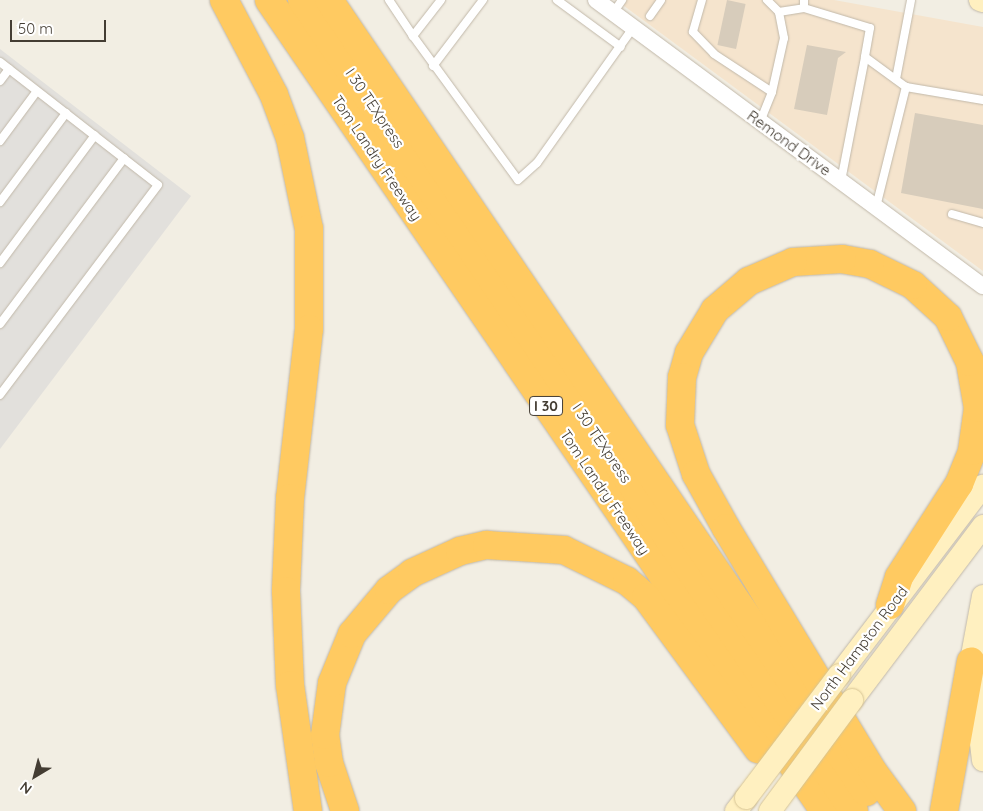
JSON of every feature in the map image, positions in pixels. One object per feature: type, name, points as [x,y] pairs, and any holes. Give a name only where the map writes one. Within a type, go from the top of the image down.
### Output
[{"type":"highway","points":[[224,0],[284,121],[309,229],[310,329],[290,498],[286,591],[290,685],[309,808]]},
{"type":"highway","name":"Tom Landry Freeway","points":[[269,0],[824,811]]},
{"type":"highway","name":"I 30 TEXpress","points":[[302,0],[854,811]]},
{"type":"highway","points":[[329,0],[880,811]]},
{"type":"highway","points":[[890,605],[899,577],[959,484],[972,451],[978,408],[970,362],[948,317],[913,285],[870,264],[842,259],[793,262],[749,281],[715,310],[689,354],[682,377],[680,425],[696,474],[726,528],[872,770],[902,811]]},
{"type":"highway","points":[[345,811],[329,763],[326,735],[332,683],[352,634],[383,596],[412,573],[460,551],[514,543],[586,558],[646,597],[802,811]]},
{"type":"highway","points":[[945,806],[971,661]]},
{"type":"main road","name":"North Hampton Road","points":[[741,805],[890,605],[983,486]]},
{"type":"main road","name":"North Hampton Road","points":[[770,811],[983,526]]},
{"type":"main road","points":[[983,596],[971,661],[983,760]]},
{"type":"street","name":"Remond Drive","points":[[596,0],[617,6],[633,28],[983,286]]},
{"type":"lane","points":[[413,36],[440,0]]},
{"type":"lane","points":[[433,66],[483,0]]},
{"type":"lane","points":[[557,0],[621,47]]},
{"type":"lane","points":[[650,16],[661,0]]},
{"type":"lane","points":[[702,0],[692,32],[714,54],[772,92]]},
{"type":"lane","points":[[760,122],[772,92],[784,38],[779,12],[767,0]]},
{"type":"lane","points":[[896,79],[911,0]]},
{"type":"lane","points":[[392,2],[433,66],[518,180],[537,163],[633,28]]},
{"type":"lane","points":[[779,12],[804,4],[870,28],[841,181]]},
{"type":"lane","points":[[865,57],[906,86],[983,100]]},
{"type":"lane","points":[[0,62],[158,185],[0,395]]},
{"type":"lane","points":[[0,81],[9,69]]},
{"type":"lane","points":[[876,207],[906,86]]},
{"type":"lane","points":[[0,141],[37,91]]},
{"type":"lane","points":[[0,202],[66,113]]},
{"type":"lane","points":[[0,262],[95,136]]},
{"type":"lane","points":[[0,324],[124,158]]},
{"type":"lane","points":[[952,214],[983,222]]},
{"type":"shaded area","points":[[616,0],[834,0],[983,27],[983,271]]},
{"type":"shaded area","points":[[0,49],[191,196],[0,449]]},
{"type":"building","points":[[727,0],[746,4],[736,49],[717,45]]},
{"type":"building","points":[[807,45],[846,52],[838,58],[827,115],[794,109]]},
{"type":"building","points":[[915,113],[983,125],[983,209],[901,193]]}]
